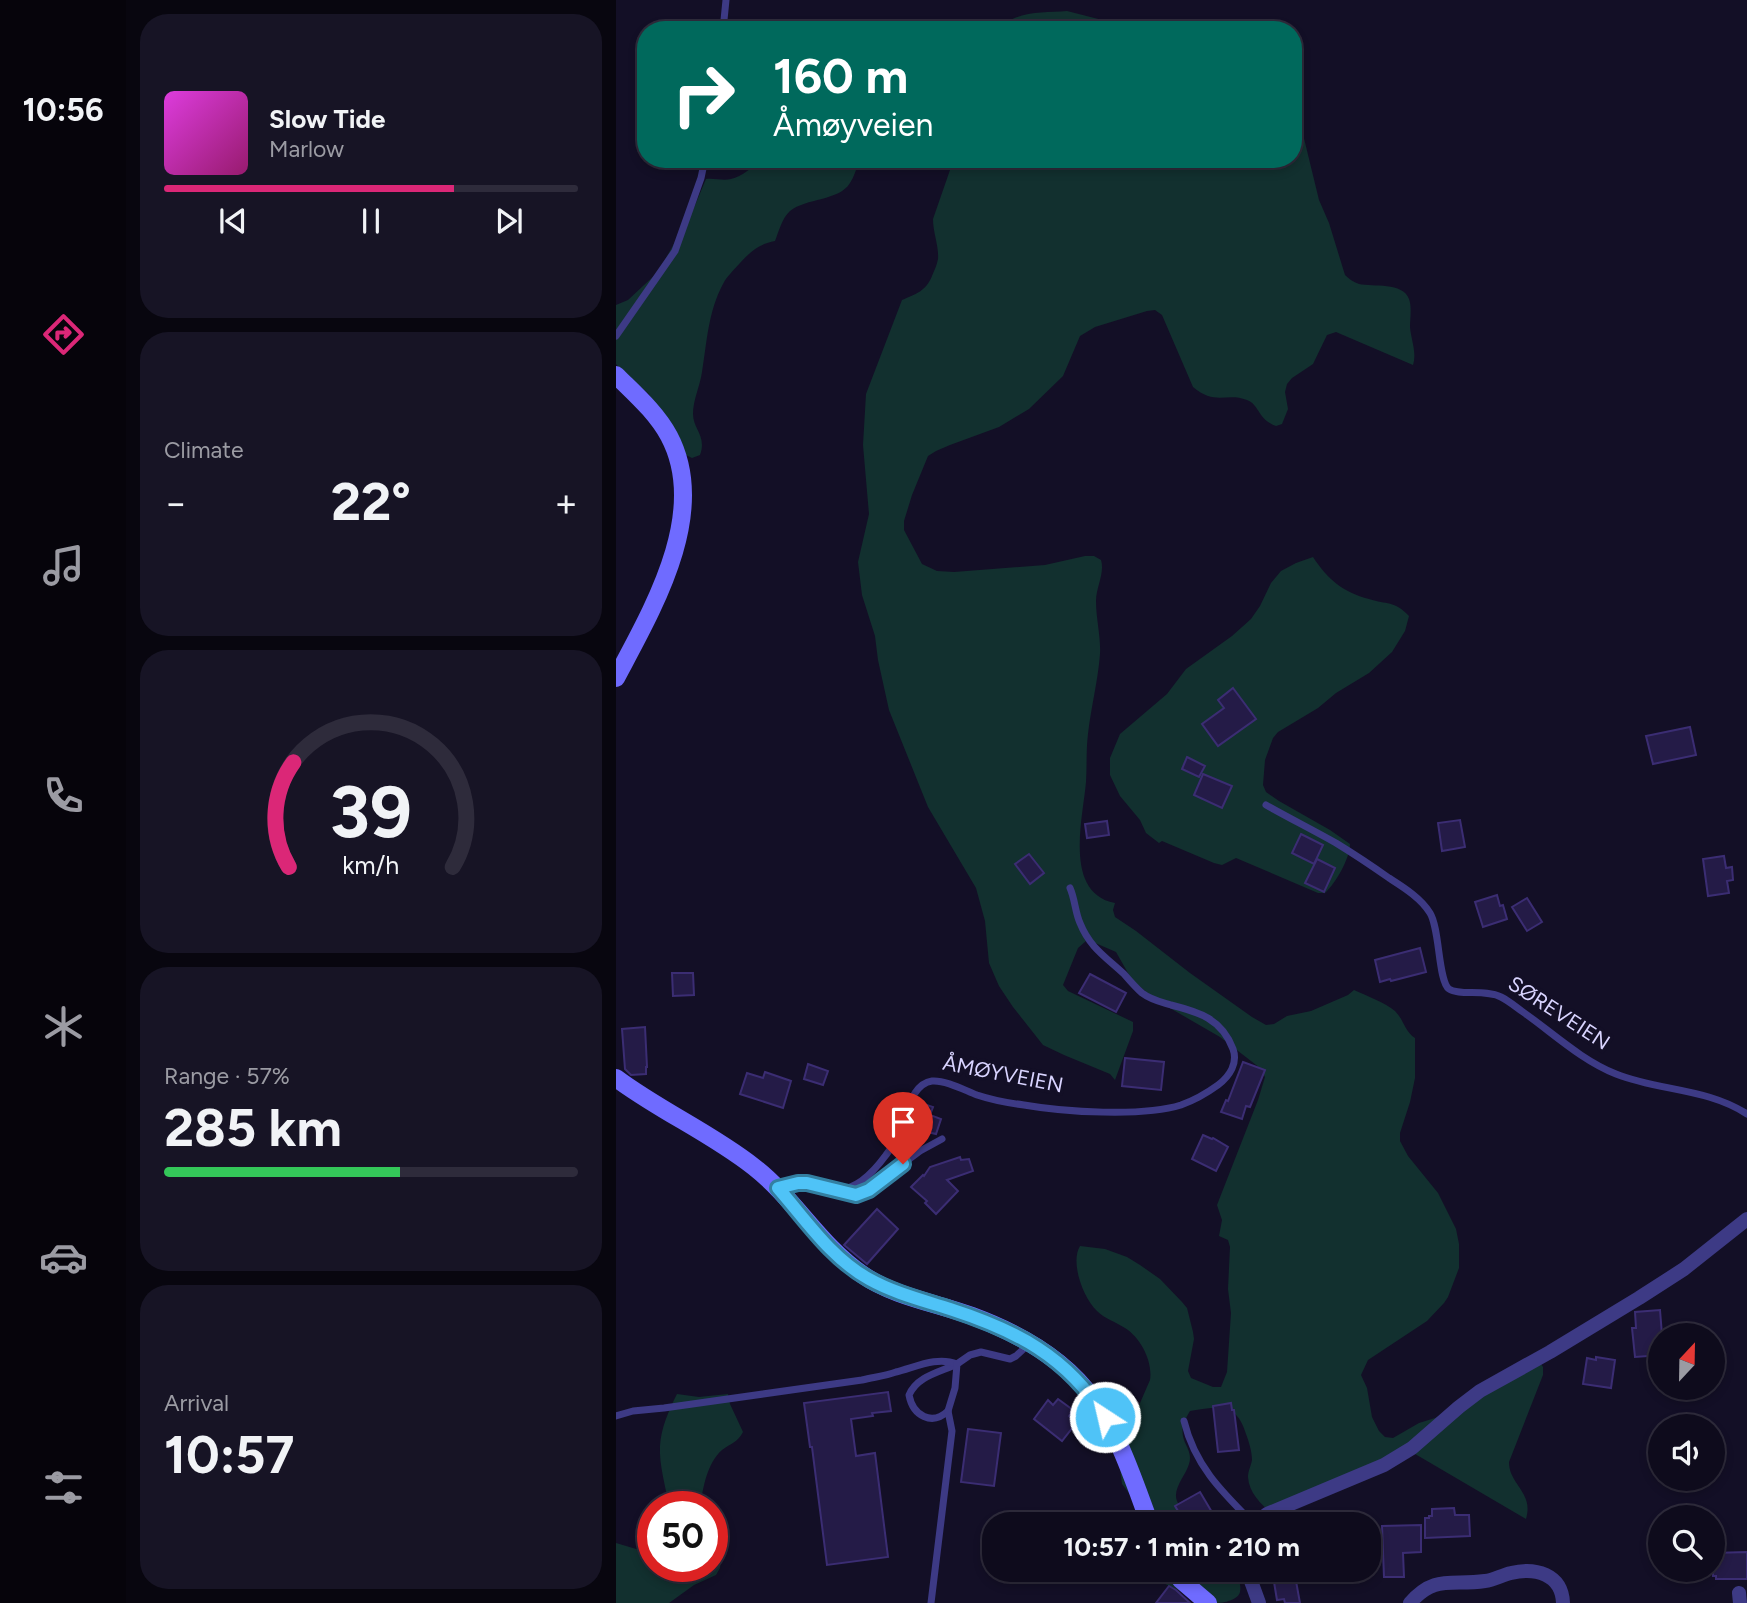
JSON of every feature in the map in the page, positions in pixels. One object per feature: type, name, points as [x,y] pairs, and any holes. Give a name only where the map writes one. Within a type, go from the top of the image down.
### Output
[{"type":"main road","points":[[616,375],[645,404],[668,434],[678,460],[683,491],[678,532],[666,576],[650,614],[616,678]]},
{"type":"main road","points":[[616,1078],[737,1154],[778,1188],[836,1254],[867,1278],[900,1293],[971,1316],[1030,1342],[1063,1366],[1093,1398],[1113,1433],[1145,1512]]},
{"type":"main road","points":[[1183,1582],[1208,1603]]},
{"type":"street","points":[[1272,1512],[1402,1455],[1480,1391],[1650,1291],[1684,1269],[1747,1219]]},
{"type":"street","points":[[1410,1603],[1432,1585],[1484,1581],[1525,1571],[1543,1574],[1557,1582],[1563,1603]]},
{"type":"street","points":[[1251,1582],[1259,1603]]},
{"type":"lane","points":[[724,21],[726,0]]},
{"type":"lane","points":[[616,336],[675,251],[703,168]]},
{"type":"lane","name":"SØREVEIEN","points":[[1266,805],[1357,856],[1424,905],[1435,925],[1442,972],[1446,986],[1450,989],[1457,992],[1485,992],[1501,997],[1588,1060],[1615,1073],[1641,1082],[1718,1099],[1747,1114]]},
{"type":"lane","name":"ÅMØYVEIEN","points":[[837,1189],[848,1188],[858,1182],[881,1161],[897,1137],[915,1092],[929,1082],[943,1083],[981,1096],[1025,1106],[1116,1112],[1178,1106],[1203,1095],[1228,1076],[1233,1067],[1234,1054],[1232,1045],[1220,1027],[1206,1016],[1155,1001],[1141,992],[1087,940],[1070,888]]},
{"type":"lane","points":[[778,1188],[807,1183],[856,1195],[864,1193],[920,1151],[942,1139]]},
{"type":"lane","points":[[957,1364],[954,1398],[948,1411],[941,1418],[923,1416],[915,1409],[909,1395],[912,1388],[922,1380],[981,1352],[1010,1359],[1030,1342]]},
{"type":"lane","points":[[616,1416],[634,1411],[862,1380],[944,1360],[957,1364]]},
{"type":"lane","points":[[931,1603],[952,1430],[948,1411]]},
{"type":"lane","points":[[1184,1421],[1192,1446],[1215,1484],[1242,1512]]},
{"type":"green space","points":[[1067,11],[1106,21],[1010,21],[1040,13]]},
{"type":"green space","points":[[1302,130],[1319,200],[1345,275],[1359,284],[1401,290],[1409,299],[1413,365],[1336,332],[1327,335],[1313,364],[1287,384],[1285,392],[1288,409],[1282,424],[1276,426],[1265,420],[1247,400],[1208,396],[1193,387],[1162,315],[1155,310],[1095,327],[1080,336],[1063,376],[1029,409],[999,427],[928,456],[912,495],[904,530],[922,564],[937,571],[1045,565],[1085,556],[1094,556],[1101,560],[1102,570],[1096,601],[1100,654],[1087,740],[1080,852],[1082,870],[1088,885],[1099,896],[1115,903],[1115,917],[1266,1025],[1274,1024],[1287,1016],[1311,1011],[1354,990],[1395,1011],[1415,1038],[1415,1078],[1400,1141],[1408,1156],[1438,1193],[1456,1229],[1459,1268],[1444,1303],[1427,1321],[1368,1360],[1361,1375],[1367,1388],[1372,1417],[1379,1431],[1385,1437],[1393,1438],[1419,1423],[1478,1398],[1537,1358],[1543,1367],[1543,1375],[1509,1462],[1513,1477],[1527,1502],[1526,1519],[1410,1451],[1283,1512],[1270,1512],[1261,1504],[1249,1483],[1252,1460],[1242,1423],[1231,1411],[1217,1408],[1190,1411],[1185,1421],[1183,1436],[1190,1457],[1176,1496],[1184,1512],[1139,1512],[1122,1484],[1120,1468],[1114,1454],[1127,1433],[1150,1380],[1150,1366],[1145,1351],[1131,1332],[1100,1314],[1087,1298],[1077,1270],[1077,1253],[1080,1246],[1105,1249],[1127,1257],[1160,1279],[1187,1308],[1194,1339],[1188,1371],[1191,1378],[1213,1387],[1221,1387],[1227,1372],[1231,1313],[1228,1289],[1230,1247],[1228,1240],[1219,1236],[1222,1220],[1217,1205],[1265,1077],[1260,1068],[1220,1037],[1156,1000],[1132,980],[1116,952],[1093,942],[1086,941],[1078,948],[1063,985],[1068,991],[1133,1022],[1133,1031],[1115,1080],[1110,1074],[1043,1045],[999,986],[989,963],[985,921],[976,888],[928,807],[889,710],[875,636],[862,595],[858,562],[869,514],[863,445],[866,394],[902,300],[924,289],[936,266],[938,254],[933,219],[950,168],[1302,168]]},
{"type":"green space","points":[[751,168],[857,168],[845,189],[790,211],[775,241],[751,252],[725,281],[711,316],[695,398],[694,419],[702,448],[700,455],[692,458],[686,455],[648,393],[628,378],[616,364],[616,305],[628,300],[658,272],[693,210],[706,179],[725,180]]},
{"type":"green space","points":[[1313,557],[1330,579],[1344,589],[1394,605],[1409,616],[1405,631],[1392,652],[1369,673],[1278,732],[1265,760],[1263,785],[1266,792],[1350,844],[1342,870],[1325,893],[1318,893],[1236,858],[1222,865],[1162,841],[1159,843],[1146,833],[1140,820],[1120,796],[1110,775],[1110,758],[1120,734],[1167,694],[1186,669],[1251,619],[1271,583],[1281,571]]},
{"type":"green space","points":[[677,1394],[699,1397],[728,1394],[743,1432],[736,1441],[717,1455],[706,1476],[703,1491],[666,1491],[660,1446],[668,1413]]},
{"type":"green space","points":[[616,1543],[637,1549],[637,1582],[701,1582],[669,1603],[616,1603]]},
{"type":"green space","points":[[1160,1582],[1240,1584],[1240,1592],[1230,1601],[1209,1602]]},
{"type":"building","points":[[1233,688],[1256,719],[1218,746],[1202,724],[1224,708],[1218,700]]},
{"type":"building","points":[[1690,727],[1696,755],[1653,764],[1646,736]]},
{"type":"building","points":[[1187,757],[1205,766],[1199,777],[1182,769]]},
{"type":"building","points":[[1203,774],[1232,786],[1222,808],[1194,795]]},
{"type":"building","points":[[1460,820],[1465,847],[1442,851],[1438,823]]},
{"type":"building","points":[[1107,821],[1109,835],[1087,838],[1085,824]]},
{"type":"building","points":[[1301,834],[1323,845],[1314,864],[1292,853]]},
{"type":"building","points":[[1029,854],[1044,873],[1030,884],[1015,864]]},
{"type":"building","points":[[1724,856],[1726,868],[1732,867],[1733,880],[1727,881],[1729,893],[1708,896],[1703,859]]},
{"type":"building","points":[[1317,859],[1335,868],[1324,892],[1305,883]]},
{"type":"building","points":[[1497,895],[1507,919],[1483,927],[1475,902]]},
{"type":"building","points":[[1527,898],[1542,922],[1527,931],[1512,907]]},
{"type":"building","points":[[1420,948],[1426,972],[1380,982],[1375,960]]},
{"type":"building","points":[[672,973],[693,973],[694,995],[673,996]]},
{"type":"building","points":[[1090,974],[1126,993],[1116,1012],[1079,993]]},
{"type":"building","points":[[645,1027],[646,1074],[631,1075],[625,1069],[622,1029]]},
{"type":"building","points":[[1125,1058],[1164,1062],[1161,1090],[1122,1086]]},
{"type":"building","points":[[1243,1062],[1265,1070],[1250,1107],[1246,1106],[1242,1119],[1221,1112]]},
{"type":"building","points":[[808,1064],[828,1071],[823,1085],[804,1079]]},
{"type":"building","points":[[765,1072],[791,1081],[783,1108],[740,1094],[747,1073],[763,1078]]},
{"type":"building","points":[[918,1102],[933,1107],[930,1115],[941,1119],[936,1134],[910,1128]]},
{"type":"building","points":[[1203,1135],[1228,1147],[1216,1171],[1192,1159]]},
{"type":"building","points":[[960,1157],[961,1160],[969,1159],[973,1171],[947,1180],[958,1191],[936,1214],[925,1203],[927,1201],[911,1187],[930,1167]]},
{"type":"building","points":[[877,1209],[898,1229],[867,1264],[844,1245]]},
{"type":"building","points":[[1660,1310],[1661,1323],[1648,1323],[1648,1356],[1635,1357],[1632,1328],[1636,1328],[1635,1312]]},
{"type":"building","points":[[1596,1357],[1615,1360],[1611,1388],[1583,1384],[1587,1358],[1596,1360]]},
{"type":"building","points":[[888,1392],[891,1411],[851,1419],[856,1456],[875,1453],[888,1557],[827,1565],[804,1403]]},
{"type":"building","points":[[1058,1399],[1073,1410],[1069,1416],[1077,1422],[1062,1441],[1034,1419],[1048,1400],[1053,1405]]},
{"type":"building","points":[[1231,1403],[1239,1450],[1218,1452],[1213,1406]]},
{"type":"building","points":[[968,1429],[1001,1433],[994,1486],[961,1482]]},
{"type":"building","points":[[1200,1492],[1212,1512],[1179,1512],[1175,1506]]},
{"type":"building","points":[[1454,1508],[1455,1515],[1469,1515],[1470,1536],[1425,1538],[1425,1518],[1432,1516],[1432,1509]]},
{"type":"building","points":[[1421,1525],[1421,1552],[1403,1553],[1404,1577],[1384,1577],[1382,1526]]},
{"type":"building","points":[[1747,1552],[1747,1579],[1725,1579],[1725,1553]]},
{"type":"building","points":[[1274,1582],[1296,1582],[1300,1603],[1277,1600]]},
{"type":"building","points":[[1169,1586],[1176,1590],[1190,1603],[1156,1603]]},
{"type":"route","points":[[903,1164],[869,1190],[856,1195],[807,1183],[778,1188],[836,1254],[867,1278],[900,1293],[971,1316],[1030,1342],[1078,1380],[1105,1417]]}]
